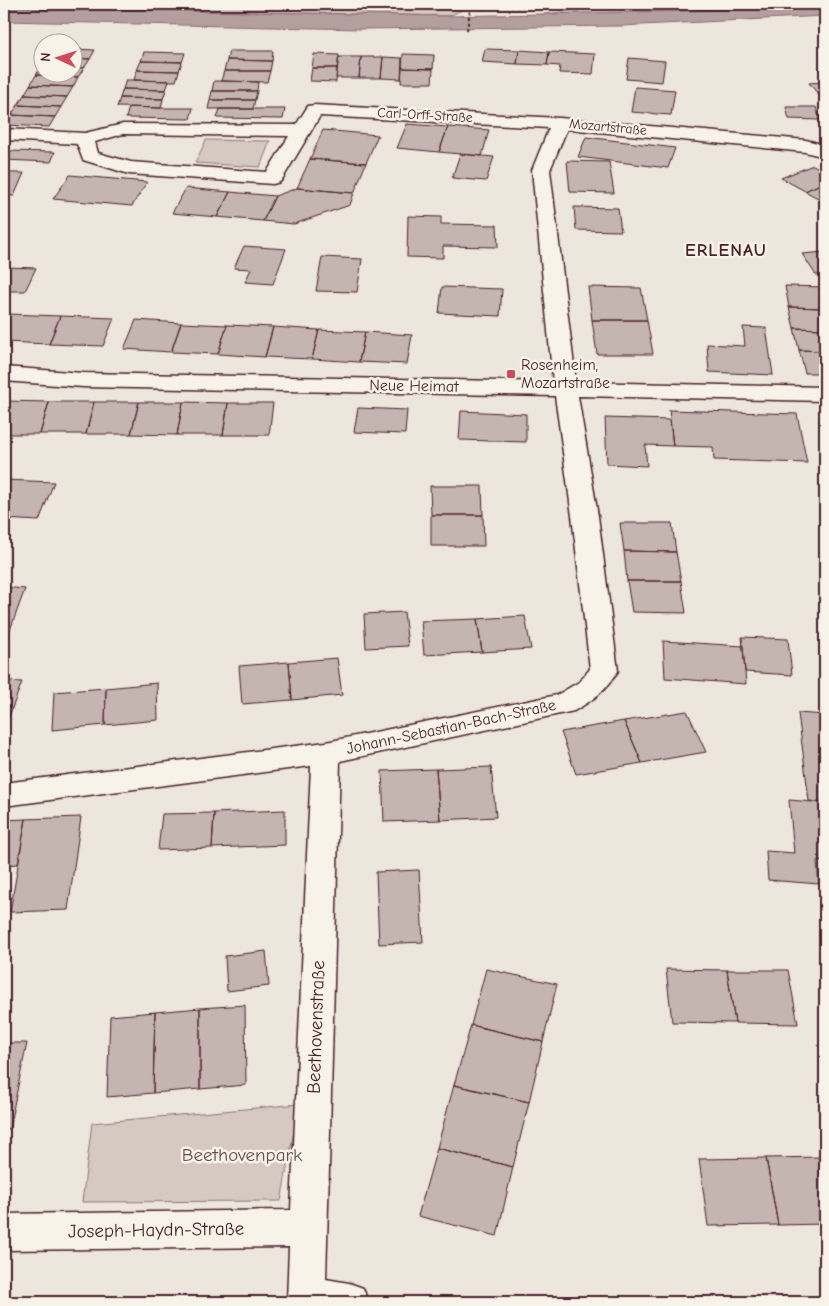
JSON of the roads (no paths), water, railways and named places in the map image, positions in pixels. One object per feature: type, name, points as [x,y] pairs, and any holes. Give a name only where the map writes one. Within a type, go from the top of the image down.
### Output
[{"type":"street","name":"Carl-Orff-Straße","points":[[85,139],[90,156],[129,168],[273,178],[314,110],[560,122]]},
{"type":"street","name":"Mozartstraße","points":[[565,388],[541,170],[560,122],[806,146],[825,152]]},
{"type":"street","points":[[4,135],[85,139],[123,130],[301,132]]},
{"type":"street","points":[[806,146],[810,140],[825,133]]},
{"type":"street","name":"Neue Heimat","points":[[4,374],[83,380],[825,394]]},
{"type":"street","name":"Johann-Sebastian-Bach-Straße","points":[[4,794],[326,753],[564,704],[589,689],[604,671],[585,516],[565,388]]},
{"type":"street","name":"Beethovenstraße","points":[[306,1299],[326,753]]},
{"type":"street","name":"Joseph-Haydn-Straße","points":[[4,1232],[309,1228]]},
{"type":"street","points":[[306,1299],[349,1302]]},
{"type":"place","name":"Rosenheim, Mozartstraße","points":[[511,374]]},
{"type":"district","name":"ERLENAU","points":[[726,250]]},
{"type":"park label","name":"Beethovenpark","points":[[242,1155]]}]
